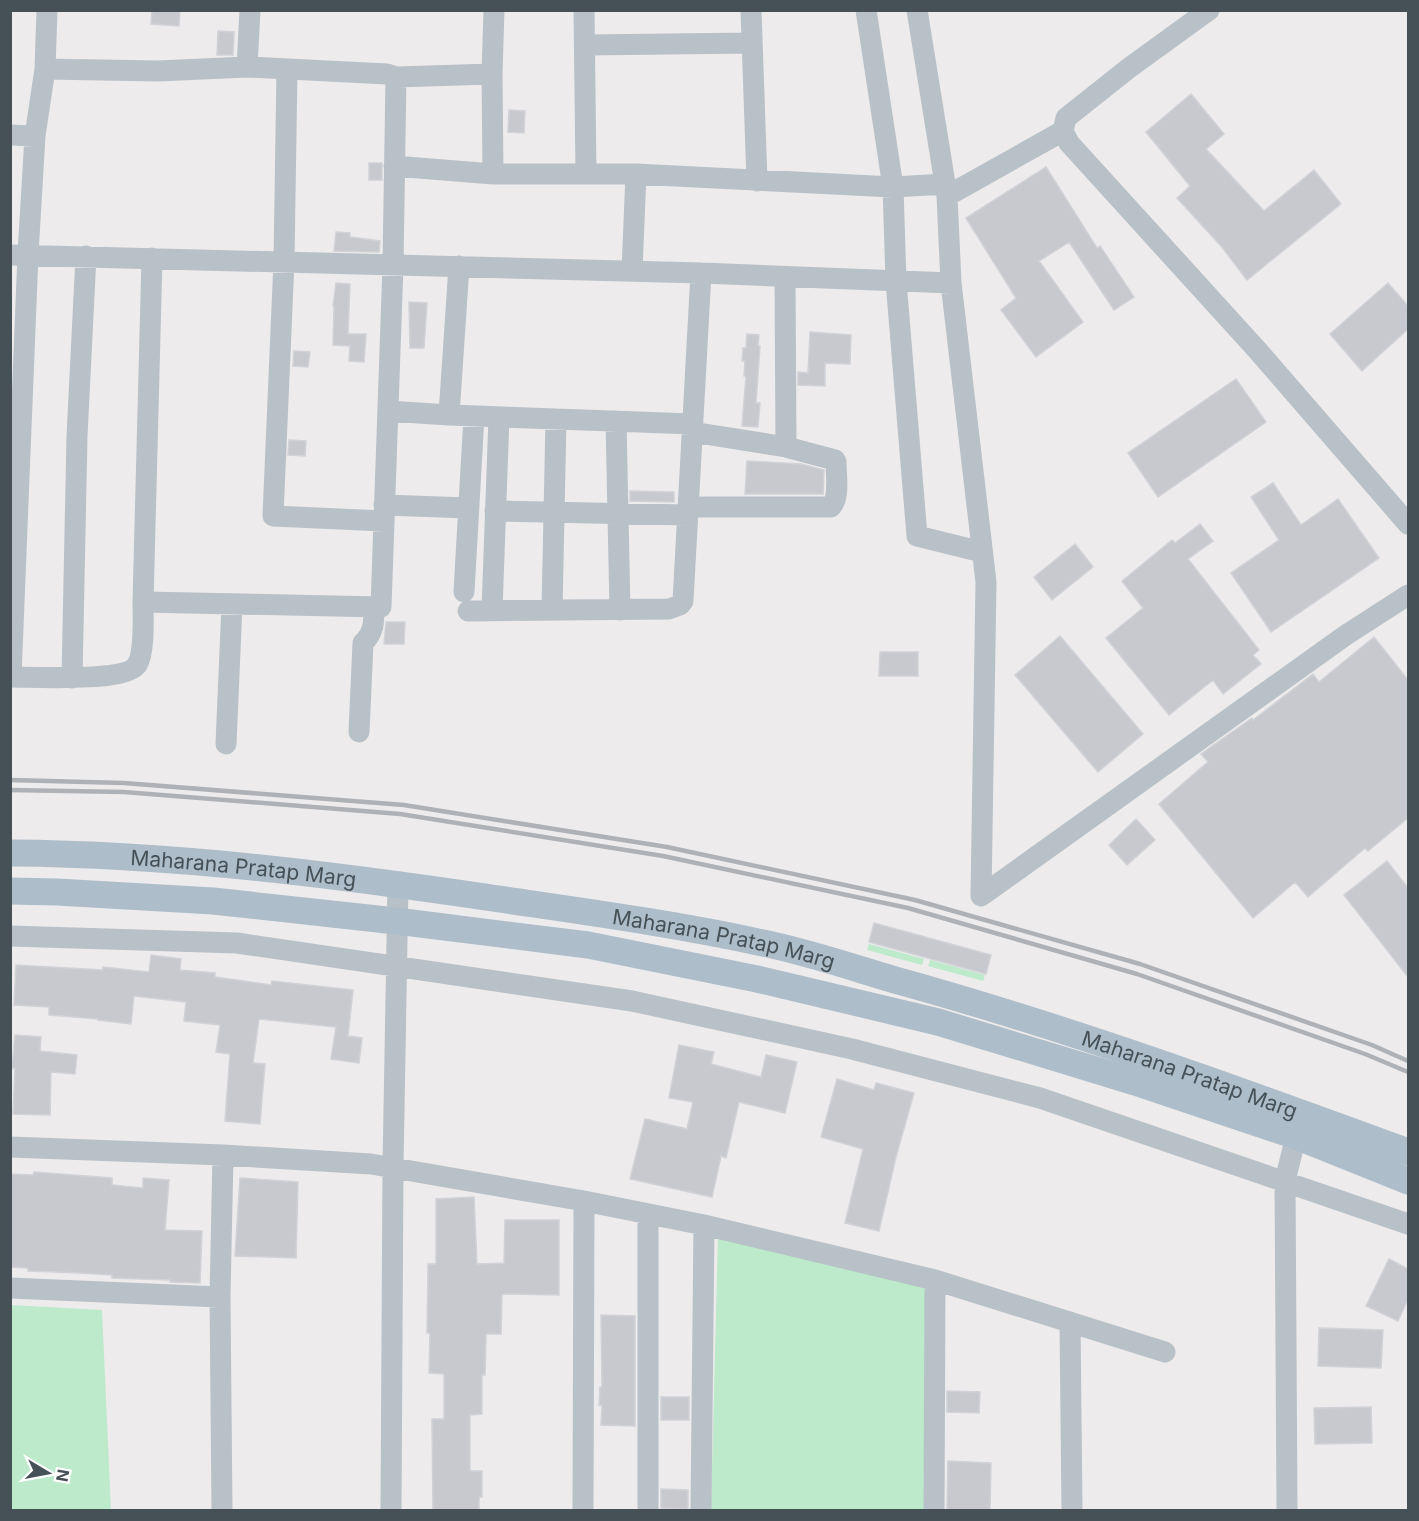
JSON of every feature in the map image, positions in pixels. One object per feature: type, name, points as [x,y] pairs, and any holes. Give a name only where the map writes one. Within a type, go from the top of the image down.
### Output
[{"type":"main road","name":"Maharana Pratap Marg","points":[[10,854],[62,854],[213,863],[398,884],[764,943],[974,1003],[1149,1059],[1301,1125],[1408,1181]]},
{"type":"main road","name":"Maharana Pratap Marg","points":[[10,891],[213,901],[588,945],[757,979],[927,1019],[1136,1082],[1408,1152]]},
{"type":"street","points":[[47,10],[45,69],[19,254],[11,677],[72,678],[118,674],[129,672],[138,664],[141,650],[143,602],[152,258]]},
{"type":"street","points":[[247,67],[250,10]]},
{"type":"street","points":[[493,174],[494,10]]},
{"type":"street","points":[[584,10],[586,174]]},
{"type":"street","points":[[751,10],[757,181]]},
{"type":"street","points":[[866,10],[893,187],[896,281],[917,536],[982,552]]},
{"type":"street","points":[[917,10],[946,190],[951,283],[986,582],[981,896],[1346,634],[1408,595]]},
{"type":"street","points":[[1209,10],[1129,68],[1066,118],[1063,131],[1068,143],[1259,352],[1408,524]]},
{"type":"street","points":[[585,45],[752,43]]},
{"type":"street","points":[[45,69],[158,71],[247,67],[387,74],[396,77],[492,74]]},
{"type":"street","points":[[287,69],[284,261],[273,516],[469,508]]},
{"type":"street","points":[[143,602],[381,607],[393,265],[396,77]]},
{"type":"street","points":[[394,166],[493,174],[636,174],[946,190],[1063,131]]},
{"type":"street","points":[[10,135],[35,136]]},
{"type":"street","points":[[632,271],[636,174]]},
{"type":"street","points":[[19,254],[701,273],[951,283]]},
{"type":"street","points":[[72,678],[77,436],[86,256]]},
{"type":"street","points":[[449,415],[459,266]]},
{"type":"street","points":[[474,416],[466,601],[492,610],[669,609],[680,605],[683,601],[701,273]]},
{"type":"street","points":[[785,277],[786,447]]},
{"type":"street","points":[[388,411],[616,421],[692,428],[786,447],[836,462],[836,495],[835,503],[831,507],[618,514],[495,511]]},
{"type":"street","points":[[492,610],[499,417]]},
{"type":"street","points":[[552,610],[556,419]]},
{"type":"street","points":[[616,421],[620,610]]},
{"type":"street","points":[[226,744],[232,604]]},
{"type":"street","points":[[359,732],[363,643],[370,637],[374,626],[374,607]]},
{"type":"street","points":[[390,1510],[398,884]]},
{"type":"street","points":[[10,936],[237,943],[632,1001],[852,1049],[1040,1098],[1408,1224]]},
{"type":"street","points":[[1287,1510],[1285,1181],[1301,1125]]},
{"type":"street","points":[[10,1147],[223,1155],[393,1167],[704,1225],[935,1280],[1165,1352]]},
{"type":"street","points":[[222,1510],[220,1297],[223,1155]]},
{"type":"street","points":[[583,1510],[584,1201]]},
{"type":"street","points":[[648,1214],[648,1510]]},
{"type":"street","points":[[701,1510],[704,1225]]},
{"type":"street","points":[[934,1510],[935,1280]]},
{"type":"street","points":[[10,1288],[220,1297]]},
{"type":"street","points":[[1070,1322],[1072,1510]]},
{"type":"green space","points":[[869,944],[924,959],[922,965],[867,950]]},
{"type":"green space","points":[[930,960],[985,975],[983,981],[928,966]]},
{"type":"green space","points":[[718,1236],[930,1288],[927,1510],[711,1510]]},
{"type":"green space","points":[[11,1305],[102,1310],[111,1510],[11,1510]]},
{"type":"building","points":[[152,10],[180,10],[179,26],[151,24]]},
{"type":"building","points":[[218,31],[234,32],[233,55],[217,55]]},
{"type":"building","points":[[1191,94],[1224,134],[1206,149],[1264,211],[1314,170],[1341,204],[1247,280],[1221,246],[1177,198],[1190,186],[1146,132]]},
{"type":"building","points":[[509,110],[525,111],[524,133],[508,132]]},
{"type":"building","points":[[369,163],[382,163],[382,180],[369,180]]},
{"type":"building","points":[[1046,167],[1097,248],[1100,246],[1134,297],[1114,310],[1069,242],[1039,261],[1083,322],[1036,357],[1001,310],[1016,298],[966,218]]},
{"type":"building","points":[[336,232],[350,233],[350,237],[380,241],[379,252],[334,251]]},
{"type":"building","points":[[336,283],[350,284],[348,334],[366,334],[364,362],[349,361],[350,346],[333,345],[333,306]]},
{"type":"building","points":[[1388,283],[1408,306],[1408,329],[1362,371],[1330,334]]},
{"type":"building","points":[[409,302],[427,303],[424,348],[410,348]]},
{"type":"building","points":[[810,332],[851,335],[850,364],[825,363],[825,386],[798,385],[798,372],[808,373]]},
{"type":"building","points":[[747,334],[759,335],[756,403],[760,403],[758,427],[742,426],[746,376],[744,376],[745,361],[742,361]]},
{"type":"building","points":[[294,351],[310,352],[308,367],[293,366]]},
{"type":"building","points":[[1236,379],[1266,422],[1158,497],[1128,453]]},
{"type":"building","points":[[289,440],[306,441],[305,456],[288,455]]},
{"type":"building","points":[[747,461],[801,464],[824,470],[823,494],[745,494]]},
{"type":"building","points":[[1273,483],[1301,525],[1338,499],[1379,558],[1271,632],[1231,573],[1279,540],[1251,497]]},
{"type":"building","points":[[630,491],[674,492],[674,502],[630,501]]},
{"type":"building","points":[[1200,524],[1213,541],[1188,559],[1259,650],[1253,655],[1261,664],[1223,694],[1213,680],[1169,715],[1106,638],[1143,608],[1122,581],[1172,540],[1175,543]]},
{"type":"building","points":[[1075,544],[1093,567],[1052,600],[1034,577]]},
{"type":"building","points":[[386,622],[405,622],[404,644],[384,644]]},
{"type":"building","points":[[1060,636],[1143,734],[1098,772],[1015,675]]},
{"type":"building","points":[[1374,637],[1408,680],[1408,818],[1368,851],[1365,848],[1308,897],[1295,882],[1253,918],[1159,804],[1208,762],[1201,754],[1252,718],[1253,720],[1313,674],[1319,682]]},
{"type":"building","points":[[880,652],[918,652],[918,676],[879,676]]},
{"type":"building","points":[[1136,819],[1155,840],[1127,865],[1109,845]]},
{"type":"building","points":[[1387,861],[1408,888],[1408,977],[1344,895]]},
{"type":"building","points":[[874,923],[991,955],[986,974],[869,942]]},
{"type":"building","points":[[151,955],[181,959],[180,970],[215,973],[215,977],[271,985],[272,981],[353,990],[348,1036],[362,1038],[359,1063],[331,1059],[336,1027],[259,1019],[253,1063],[265,1064],[260,1124],[225,1121],[230,1054],[216,1052],[220,1025],[184,1021],[186,1002],[134,996],[131,1024],[49,1015],[49,1007],[14,1005],[16,965],[103,970],[103,967],[149,972]]},
{"type":"building","points":[[15,1035],[41,1037],[40,1051],[77,1055],[75,1074],[51,1072],[50,1115],[13,1114],[15,1068],[12,1068]]},
{"type":"building","points":[[679,1045],[714,1052],[711,1064],[761,1077],[766,1055],[797,1062],[785,1113],[739,1102],[726,1158],[721,1156],[712,1197],[630,1179],[645,1119],[687,1129],[693,1102],[669,1098]]},
{"type":"building","points":[[837,1079],[874,1090],[876,1083],[914,1093],[879,1231],[845,1223],[863,1149],[821,1137]]},
{"type":"building","points":[[34,1172],[112,1178],[112,1185],[143,1188],[143,1178],[169,1180],[165,1230],[202,1231],[200,1283],[112,1278],[112,1275],[28,1271],[28,1268],[10,1267],[10,1174],[33,1175]]},
{"type":"building","points":[[240,1178],[298,1182],[296,1258],[235,1256]]},
{"type":"building","points":[[474,1197],[477,1264],[504,1263],[505,1220],[559,1220],[559,1295],[502,1294],[501,1334],[486,1334],[485,1375],[482,1375],[482,1414],[470,1415],[470,1471],[482,1471],[482,1497],[479,1497],[479,1510],[433,1510],[432,1419],[444,1419],[444,1374],[429,1373],[430,1333],[427,1333],[428,1264],[436,1264],[436,1199]]},
{"type":"building","points":[[1389,1259],[1408,1269],[1408,1299],[1398,1321],[1366,1306]]},
{"type":"building","points":[[601,1315],[635,1316],[635,1426],[601,1425],[602,1405],[599,1405],[600,1387],[602,1387]]},
{"type":"building","points":[[1319,1328],[1383,1330],[1381,1368],[1318,1366]]},
{"type":"building","points":[[947,1391],[980,1392],[979,1413],[947,1412]]},
{"type":"building","points":[[661,1397],[689,1397],[689,1420],[661,1420]]},
{"type":"building","points":[[1371,1407],[1372,1443],[1315,1444],[1314,1408]]},
{"type":"building","points":[[948,1461],[991,1463],[990,1510],[947,1510]]},
{"type":"building","points":[[661,1489],[688,1490],[688,1509],[661,1508]]},
{"type":"railway","points":[[10,780],[124,783],[404,805],[667,847],[915,900],[1140,964],[1372,1045],[1408,1061]]},
{"type":"railway","points":[[10,790],[124,792],[400,814],[663,856],[908,908],[1137,974],[1365,1054],[1408,1072]]}]
